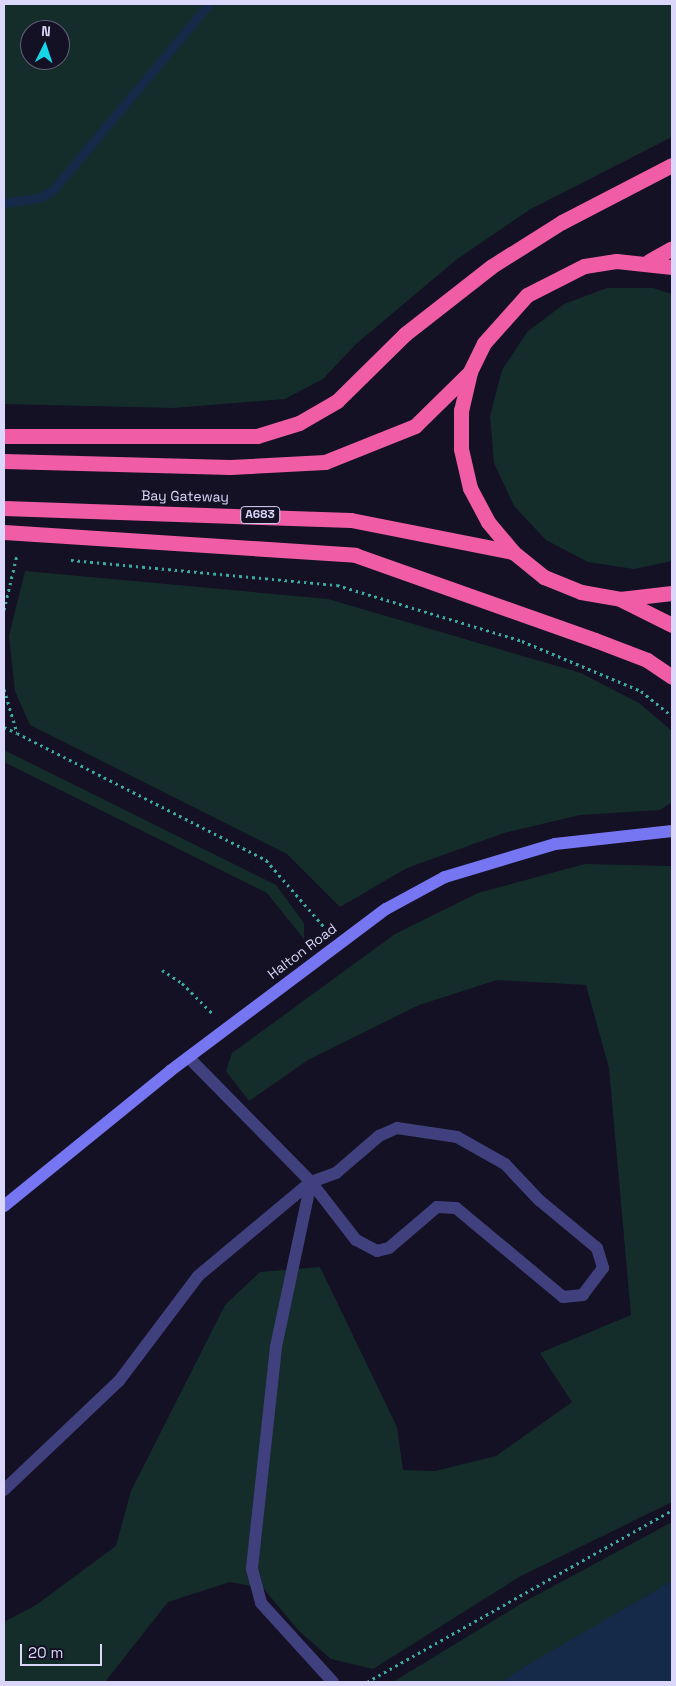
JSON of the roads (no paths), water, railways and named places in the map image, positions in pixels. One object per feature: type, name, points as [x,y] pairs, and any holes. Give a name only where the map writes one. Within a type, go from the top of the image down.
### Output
[{"type":"highway","points":[[4,436],[257,436],[299,423],[338,401],[405,334],[492,266],[562,222],[672,165]]},
{"type":"highway","points":[[649,261],[672,248]]},
{"type":"highway","points":[[4,461],[230,467],[325,462],[415,426],[470,372],[503,317],[547,282],[584,266],[649,261],[672,267]]},
{"type":"highway","points":[[470,372],[461,420],[461,449],[470,488],[488,522],[513,552],[544,577],[581,592],[620,599],[672,625]]},
{"type":"highway","name":"Bay Gateway","points":[[4,508],[351,520],[513,552]]},
{"type":"highway","points":[[4,532],[355,555],[647,660],[672,677]]},
{"type":"highway","points":[[620,599],[672,593]]},
{"type":"street","name":"Halton Road","points":[[4,1206],[188,1057],[336,943],[445,877],[555,844],[672,831]]},
{"type":"lane","points":[[4,1490],[119,1381],[198,1276],[311,1182],[336,1173],[379,1136],[397,1128],[457,1137],[481,1146],[505,1164],[538,1200],[597,1248],[603,1268],[583,1295],[563,1297],[469,1218],[446,1208],[437,1207],[389,1248],[377,1251],[356,1240],[311,1182],[188,1057]]},
{"type":"lane","points":[[311,1182],[276,1347],[252,1569],[262,1602],[333,1682]]},
{"type":"water","points":[[672,1581],[672,1682],[502,1682],[524,1667]]},
{"type":"waterway","points":[[4,203],[41,197],[52,191],[209,4]]}]
